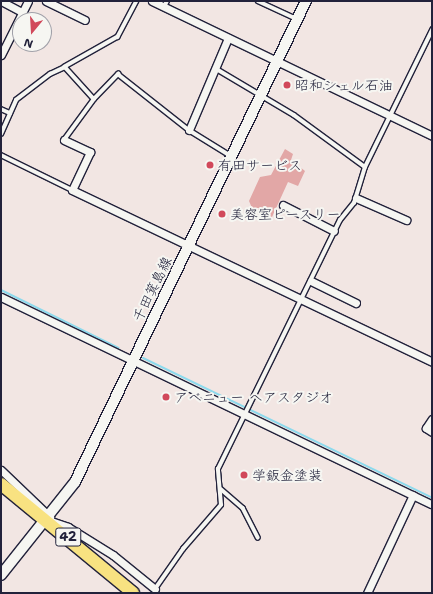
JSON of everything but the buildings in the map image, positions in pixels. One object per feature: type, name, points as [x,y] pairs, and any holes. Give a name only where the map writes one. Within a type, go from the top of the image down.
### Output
[{"type":"highway","name":"42","points":[[1,484],[133,593]]},
{"type":"main road","name":"千田箕島線","points":[[1,575],[46,521],[75,482],[306,1]]},
{"type":"street","points":[[1,1],[22,12],[28,1]]},
{"type":"street","points":[[46,1],[85,20]]},
{"type":"street","points":[[152,1],[166,4],[276,62],[432,136]]},
{"type":"street","points":[[1,55],[12,32]]},
{"type":"street","points":[[189,130],[228,38]]},
{"type":"street","points":[[64,140],[90,152],[72,190],[301,301],[432,362]]},
{"type":"street","points":[[356,198],[406,220]]},
{"type":"street","points":[[283,205],[334,231]]},
{"type":"street","points":[[311,281],[356,303]]},
{"type":"street","points":[[1,297],[133,361],[246,413],[432,504]]},
{"type":"street","points":[[432,419],[426,428],[432,432]]},
{"type":"street","points":[[1,470],[46,521],[68,527],[113,555],[155,589]]},
{"type":"street","points":[[367,593],[413,495]]},
{"type":"lane","points":[[1,134],[19,97],[65,67],[118,37],[138,1]]},
{"type":"lane","points":[[258,1],[297,19]]},
{"type":"lane","points":[[155,589],[183,549],[222,505],[218,469],[311,281],[334,231],[356,198],[365,167],[432,30]]},
{"type":"lane","points":[[65,67],[94,99]]},
{"type":"lane","points":[[216,68],[331,140],[365,167]]},
{"type":"lane","points":[[64,140],[94,99],[118,74],[189,130],[231,156]]},
{"type":"lane","points":[[1,109],[10,113]]},
{"type":"lane","points":[[1,155],[72,190]]},
{"type":"lane","points":[[221,489],[243,508],[258,537]]},
{"type":"waterway","points":[[1,290],[119,348]]},
{"type":"waterway","points":[[143,358],[432,498]]},
{"type":"place","name":"昭和シェル石油","points":[[287,85]]},
{"type":"place","name":"有田サービス","points":[[210,165]]},
{"type":"place","name":"美容室ピースリー","points":[[222,214]]},
{"type":"place","name":"アベニュー ヘアスタジオ","points":[[166,397]]},
{"type":"place","name":"学鈑金塗装","points":[[244,475]]}]
